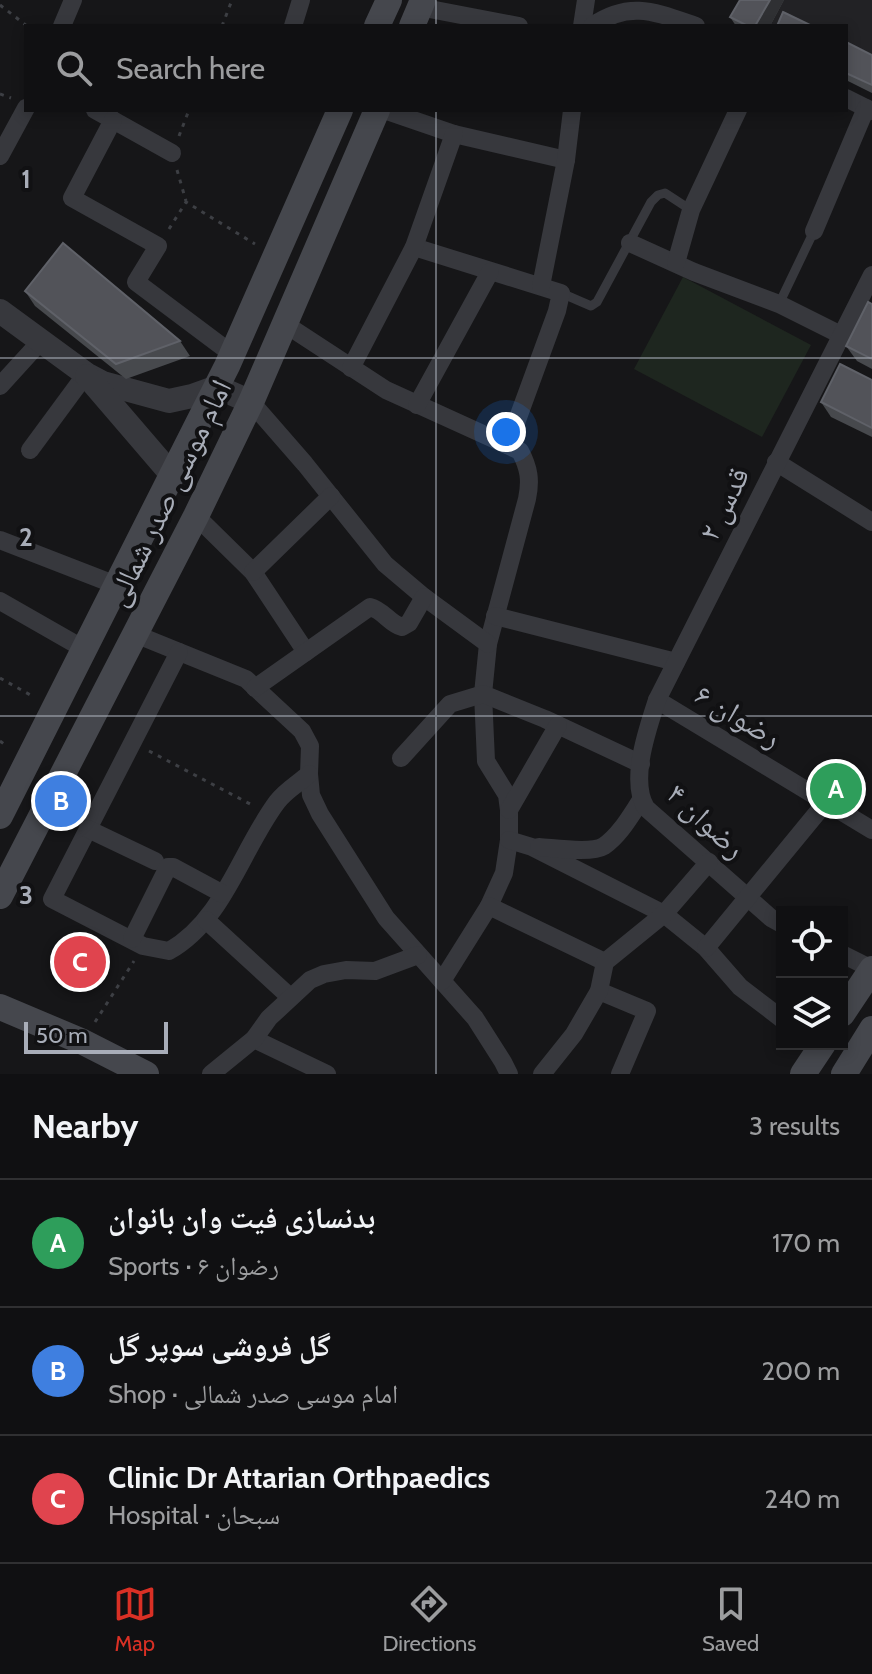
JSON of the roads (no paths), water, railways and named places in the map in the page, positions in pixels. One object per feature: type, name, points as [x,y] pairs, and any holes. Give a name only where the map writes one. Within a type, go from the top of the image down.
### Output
[{"type":"main road","points":[[378,24],[389,0]]},
{"type":"main road","name":"امام موسی صدر شمالی","points":[[0,816],[217,387],[339,112]]},
{"type":"main road","name":"امام موسی صدر شمالی","points":[[0,896],[196,516],[251,402],[376,112]]},
{"type":"main road","points":[[848,1005],[872,969]]},
{"type":"main road","points":[[2,1002],[146,1074]]},
{"type":"main road","points":[[844,1074],[872,1029]]},
{"type":"main road","points":[[803,1074],[819,1050]]},
{"type":"street","points":[[63,24],[73,0]]},
{"type":"street","points":[[294,24],[301,0]]},
{"type":"street","points":[[582,24],[586,0]]},
{"type":"street","points":[[594,24],[605,15],[621,9],[649,5],[692,24]]},
{"type":"street","points":[[418,11],[506,24]]},
{"type":"street","points":[[814,231],[869,110],[848,99]]},
{"type":"street","points":[[0,156],[24,112]]},
{"type":"street","points":[[99,112],[172,153]]},
{"type":"street","points":[[390,112],[454,134],[566,160]]},
{"type":"street","points":[[541,286],[566,160],[572,112]]},
{"type":"street","points":[[676,263],[691,210],[737,112]]},
{"type":"street","points":[[113,120],[72,198],[158,246],[136,282],[232,354]]},
{"type":"street","points":[[351,368],[414,247],[454,134]]},
{"type":"street","points":[[630,243],[694,272],[779,304],[841,335]]},
{"type":"street","points":[[414,247],[561,293],[508,445]]},
{"type":"street","points":[[417,405],[490,272]]},
{"type":"street","name":"قدس ۲","points":[[641,764],[645,738],[657,700],[872,275]]},
{"type":"street","points":[[0,311],[40,342],[103,383],[169,401],[217,387],[251,402],[385,564],[488,644]]},
{"type":"street","points":[[285,324],[386,390],[520,451],[528,467],[530,484],[488,644],[483,694],[486,761],[507,795],[509,810],[504,873],[489,906],[442,981]]},
{"type":"street","points":[[0,386],[40,342]]},
{"type":"street","points":[[30,450],[86,374]]},
{"type":"street","points":[[86,374],[172,475]]},
{"type":"street","points":[[776,462],[872,522]]},
{"type":"street","points":[[253,572],[331,496]]},
{"type":"street","points":[[196,516],[253,572],[306,652]]},
{"type":"street","points":[[0,540],[116,585]]},
{"type":"street","points":[[255,688],[370,607],[402,627],[409,623],[424,597]]},
{"type":"street","points":[[0,601],[84,649]]},
{"type":"street","points":[[495,616],[676,662]]},
{"type":"street","points":[[135,634],[246,679],[302,731],[310,746],[311,795],[320,814],[378,906],[482,1027],[509,1074]]},
{"type":"street","points":[[179,652],[52,899],[138,943],[169,951],[206,920],[279,800],[309,774]]},
{"type":"street","points":[[401,758],[450,704],[483,694]]},
{"type":"street","name":"رضوان ۴","points":[[483,694],[641,764],[641,800],[646,808],[776,921]]},
{"type":"street","name":"رضوان ۶","points":[[657,700],[872,830]]},
{"type":"street","points":[[509,810],[558,725]]},
{"type":"street","points":[[532,847],[587,850],[604,846],[641,800]]},
{"type":"street","points":[[706,948],[826,802]]},
{"type":"street","points":[[88,829],[155,861]]},
{"type":"street","points":[[509,840],[532,847],[664,914],[706,948],[740,987],[776,1014]]},
{"type":"street","points":[[542,1074],[574,1034],[599,991],[605,962],[664,914],[709,862]]},
{"type":"street","points":[[138,943],[168,867],[223,894]]},
{"type":"street","points":[[489,906],[605,962]]},
{"type":"street","points":[[206,920],[290,997]]},
{"type":"street","points":[[211,1074],[254,1039],[269,1018],[310,980],[346,970],[375,971],[418,955]]},
{"type":"street","points":[[848,957],[872,969]]},
{"type":"street","points":[[599,991],[647,1011],[620,1074]]},
{"type":"street","points":[[254,1039],[327,1074]]},
{"type":"lane","points":[[561,293],[591,306],[597,302],[651,202],[658,195],[665,193],[691,210]]},
{"type":"lane","points":[[779,304],[814,231]]},
{"type":"place","name":"بدنسازی فیت وان بانوان","points":[[836,789]]},
{"type":"place","name":"گل فروشی سوپر گل","points":[[61,801]]},
{"type":"place","name":"Clinic Dr Attarian Orthpaedics","points":[[80,962]]}]
